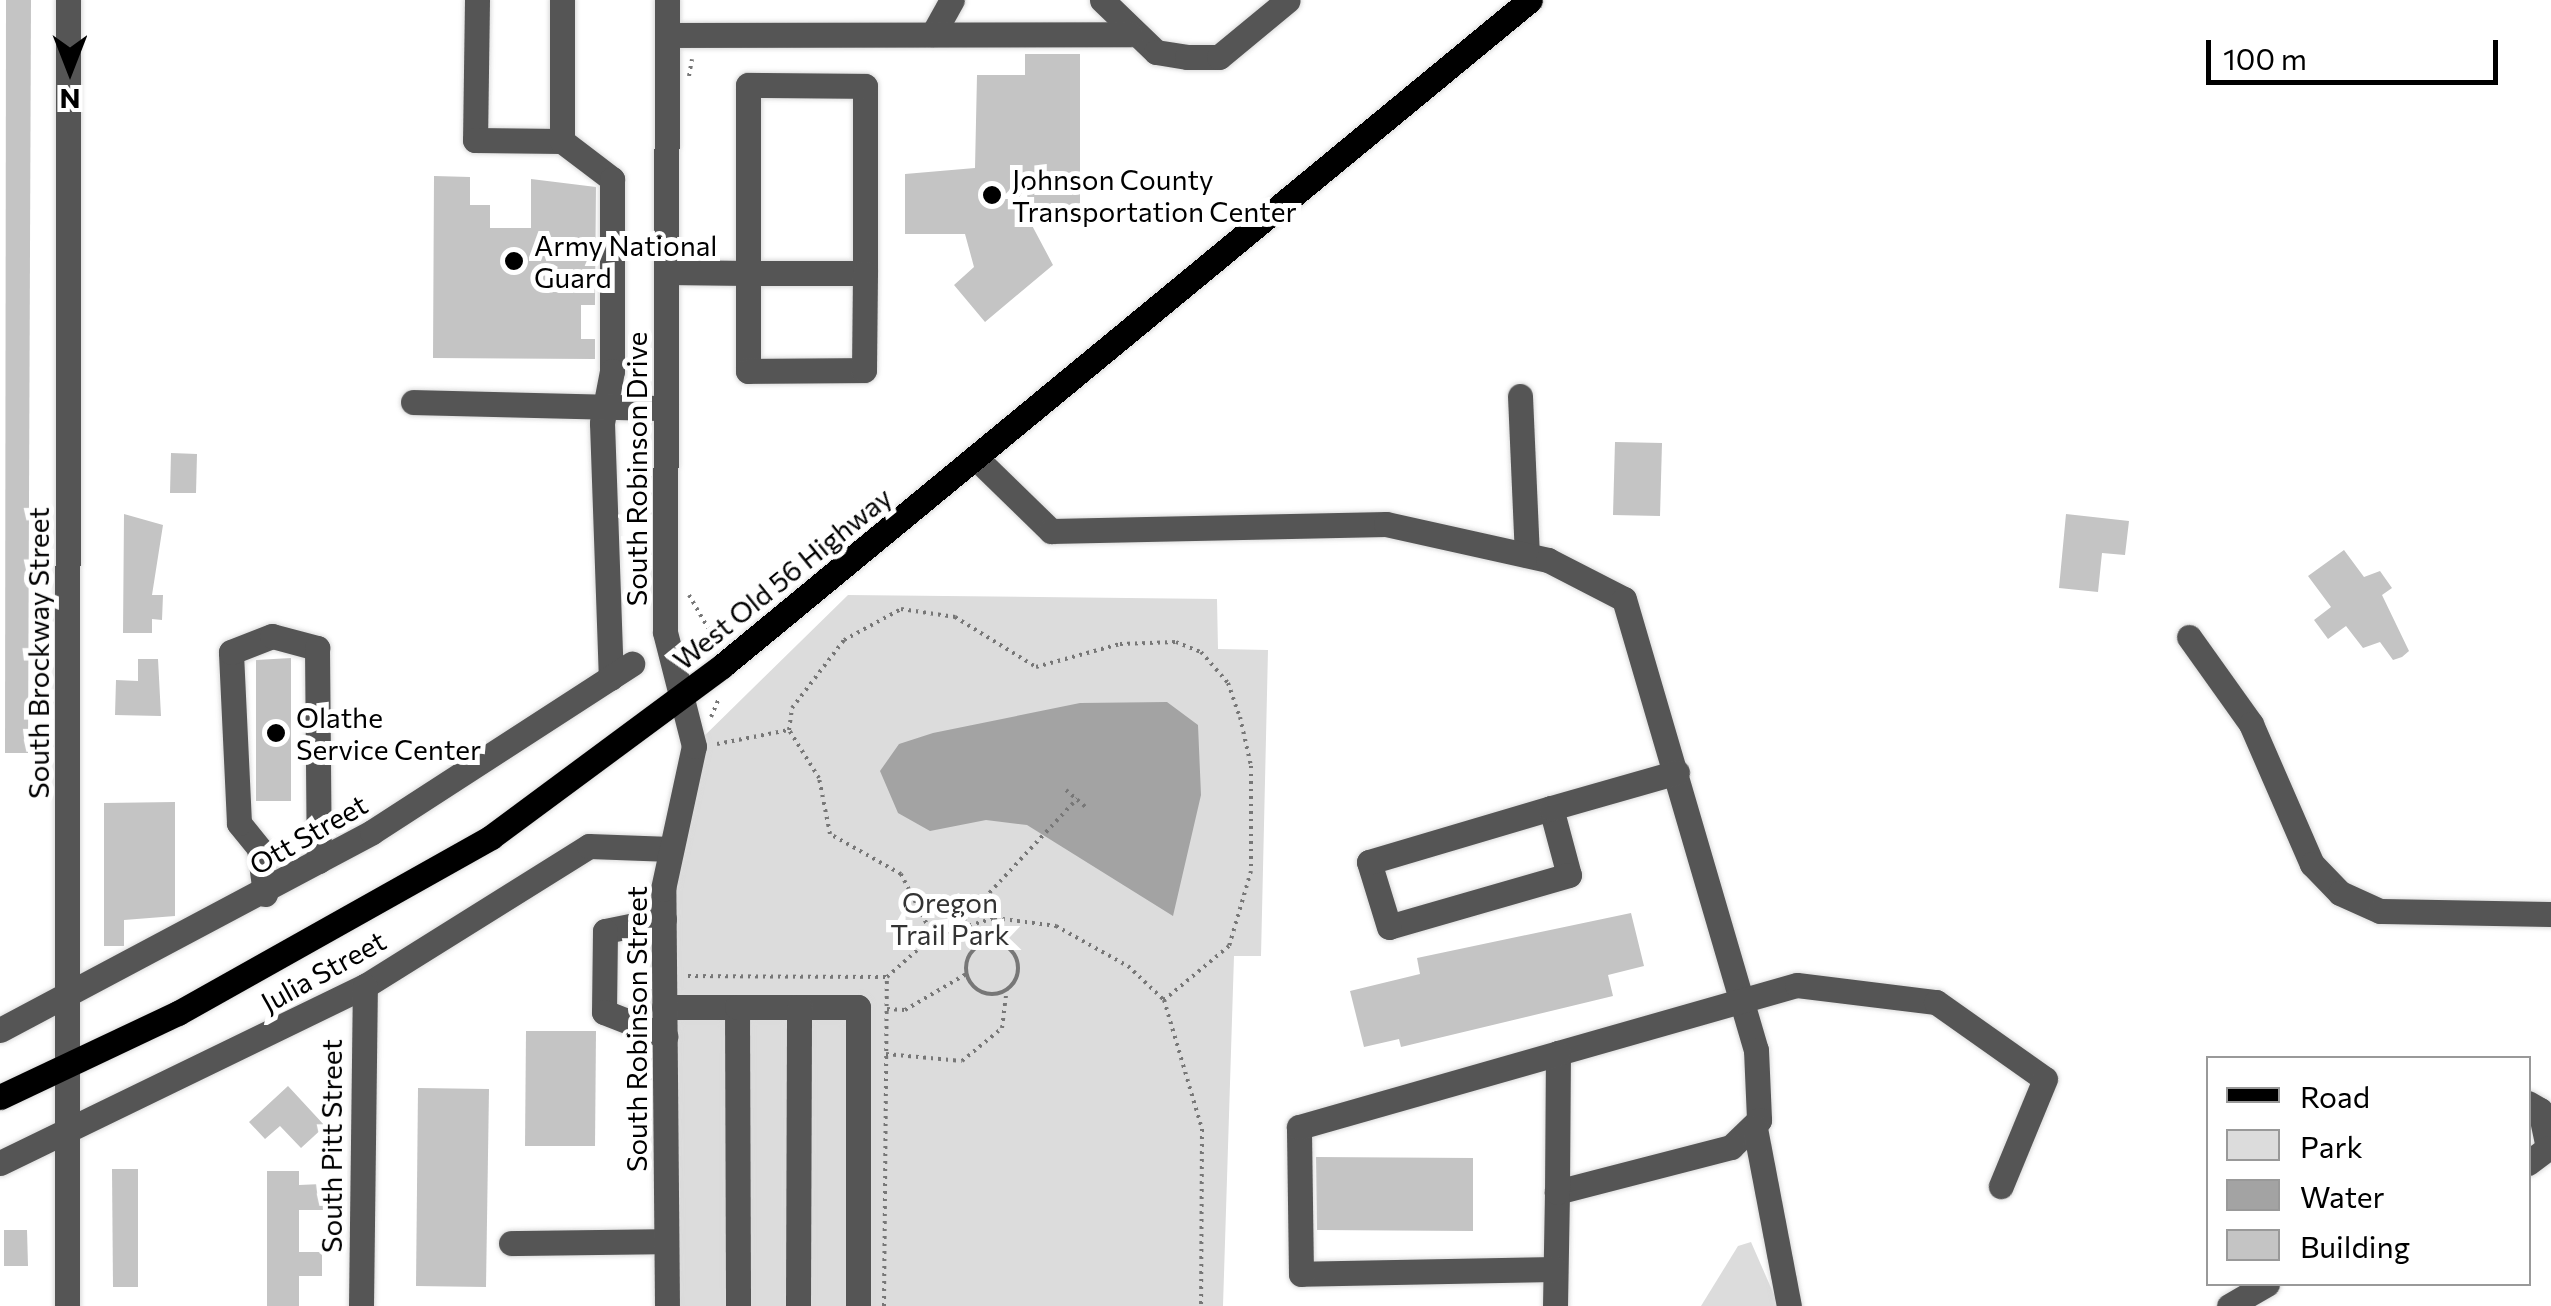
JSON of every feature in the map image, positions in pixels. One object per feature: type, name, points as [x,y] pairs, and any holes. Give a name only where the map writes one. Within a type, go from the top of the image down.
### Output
[{"type":"main road","name":"West Old 56 Highway","points":[[0,1097],[63,1068],[456,858],[684,696],[1530,0]]},
{"type":"street","name":"South Brockway Street","points":[[67,1306],[70,1132],[63,1068],[68,0]]},
{"type":"street","points":[[476,0],[475,140],[562,141],[612,179],[607,402]]},
{"type":"street","points":[[562,0],[562,141]]},
{"type":"street","name":"South Robinson Drive","points":[[667,0],[665,632],[684,696]]},
{"type":"street","points":[[934,34],[952,0]]},
{"type":"street","points":[[1102,0],[1130,34],[1156,52],[1219,57],[1288,0]]},
{"type":"street","points":[[667,34],[1130,34]]},
{"type":"street","points":[[748,85],[865,86],[865,273],[864,370],[748,370],[748,85]]},
{"type":"street","points":[[666,272],[865,273]]},
{"type":"street","points":[[1520,396],[1527,555]]},
{"type":"street","points":[[413,402],[607,402],[666,408]]},
{"type":"street","name":"Ott Street","points":[[0,1030],[64,1002],[265,894],[621,671],[607,402]]},
{"type":"street","points":[[976,458],[1051,531],[1386,524],[1527,555],[1584,572],[1624,599],[1677,772],[1758,1068],[1755,1128],[1790,1305]]},
{"type":"street","points":[[265,894],[259,848],[239,823],[231,652],[272,636],[317,648],[319,862]]},
{"type":"street","points":[[2189,637],[2251,724],[2312,864],[2340,892],[2380,912],[2551,914]]},
{"type":"street","name":"South Robinson Street","points":[[667,1306],[664,918],[671,849],[692,764],[684,696]]},
{"type":"street","points":[[1551,808],[1569,876],[1388,927],[1369,862],[1551,808],[1677,772]]},
{"type":"street","name":"Julia Street","points":[[0,1163],[365,986],[589,846],[671,849]]},
{"type":"street","points":[[664,918],[605,931],[604,1012],[665,1036]]},
{"type":"street","points":[[1555,1269],[1301,1274],[1299,1127],[1797,985],[1848,989],[1936,1002],[1983,1027],[2045,1078],[2001,1186]]},
{"type":"street","name":"South Pitt Street","points":[[361,1306],[365,986]]},
{"type":"street","points":[[664,1006],[858,1007],[858,1306]]},
{"type":"street","points":[[737,1006],[738,1306]]},
{"type":"street","points":[[798,1306],[799,1006]]},
{"type":"street","points":[[1554,1306],[1558,1053]]},
{"type":"street","points":[[2531,1105],[2540,1110],[2548,1148],[2531,1160]]},
{"type":"street","points":[[1557,1192],[1731,1148],[1755,1128]]},
{"type":"street","points":[[511,1242],[666,1240]]},
{"type":"street","points":[[2228,1306],[2263,1286]]},
{"type":"path","points":[[933,936],[901,874],[830,834],[819,778],[789,730],[792,708],[856,626],[901,609],[955,617],[1036,667],[1154,639],[1201,652],[1228,683],[1252,766],[1252,871],[1229,946],[1164,1000]]},
{"type":"path","points":[[693,623],[703,619]]},
{"type":"path","points":[[719,698],[709,723],[723,747],[789,730]]},
{"type":"path","points":[[1066,790],[1088,808]]},
{"type":"path","points":[[688,975],[887,977],[933,936],[964,920],[1077,800]]},
{"type":"path","points":[[964,920],[995,918],[1056,926],[1092,943],[1164,1000],[1202,1129],[1201,1306]]},
{"type":"path","points":[[886,1054],[962,1061],[1002,1028],[1007,990],[1018,961],[997,942],[995,918]]},
{"type":"path","points":[[886,1009],[905,1010],[966,974],[973,950],[997,942]]},
{"type":"path","points":[[966,974],[985,994],[1007,990]]},
{"type":"path","points":[[884,1306],[887,977]]},
{"type":"green space","name":"Oregon Trail Park","points":[[848,595],[1217,599],[1218,649],[1268,650],[1261,956],[1234,956],[1223,1306],[667,1306],[663,889],[694,746]]},
{"type":"green space","points":[[1751,1242],[1779,1306],[1701,1306],[1738,1246]]},
{"type":"water","points":[[1167,702],[1198,725],[1201,795],[1173,916],[1027,825],[986,820],[930,831],[898,813],[880,771],[899,744],[933,733],[1080,703]]},
{"type":"building","points":[[6,0],[31,0],[28,753],[5,753]]},
{"type":"building","name":"Johnson County Transportation Center","points":[[1025,54],[1080,54],[1080,216],[1027,216],[1053,265],[985,322],[954,285],[974,267],[965,234],[905,234],[905,174],[975,168],[977,75],[1025,75]]},
{"type":"building","name":"Army National Guard","points":[[434,176],[470,177],[470,205],[490,205],[490,228],[531,228],[531,179],[596,187],[595,305],[581,305],[581,339],[595,339],[595,359],[433,358]]},
{"type":"building","points":[[1615,442],[1662,443],[1660,516],[1613,515]]},
{"type":"building","points":[[171,453],[197,454],[196,493],[170,493]]},
{"type":"building","points":[[124,514],[163,525],[152,595],[163,595],[162,620],[152,619],[152,633],[123,633]]},
{"type":"building","points":[[2066,514],[2129,521],[2125,555],[2102,553],[2098,592],[2059,588]]},
{"type":"building","points":[[2344,550],[2364,577],[2380,571],[2392,588],[2382,595],[2409,651],[2402,657],[2393,660],[2380,642],[2363,648],[2346,626],[2328,639],[2314,620],[2331,607],[2308,576]]},
{"type":"building","points":[[291,658],[291,801],[256,801],[256,660]]},
{"type":"building","points":[[138,659],[158,659],[161,716],[115,715],[116,680],[138,681]]},
{"type":"building","points":[[175,802],[175,916],[124,920],[124,946],[104,946],[104,803]]},
{"type":"building","points":[[1631,913],[1644,966],[1608,975],[1613,996],[1401,1047],[1399,1039],[1364,1047],[1350,991],[1420,974],[1417,958]]},
{"type":"building","points":[[526,1031],[596,1031],[595,1146],[525,1146]]},
{"type":"building","points":[[288,1086],[325,1126],[301,1148],[280,1126],[265,1139],[249,1122]]},
{"type":"building","points":[[418,1088],[489,1089],[486,1287],[416,1286]]},
{"type":"building","points":[[1316,1157],[1473,1158],[1473,1231],[1317,1230]]},
{"type":"building","points":[[112,1169],[138,1169],[138,1287],[113,1287]]},
{"type":"building","points":[[267,1171],[299,1171],[299,1185],[322,1184],[323,1210],[299,1210],[299,1252],[322,1252],[322,1276],[299,1276],[299,1306],[267,1306]]},
{"type":"building","points":[[4,1230],[27,1230],[28,1266],[4,1266]]},
{"type":"place","name":"Johnson County Transportation Center","points":[[992,195]]},
{"type":"place","name":"Army National Guard","points":[[514,261]]},
{"type":"place","name":"Olathe Service Center","points":[[276,733]]}]
